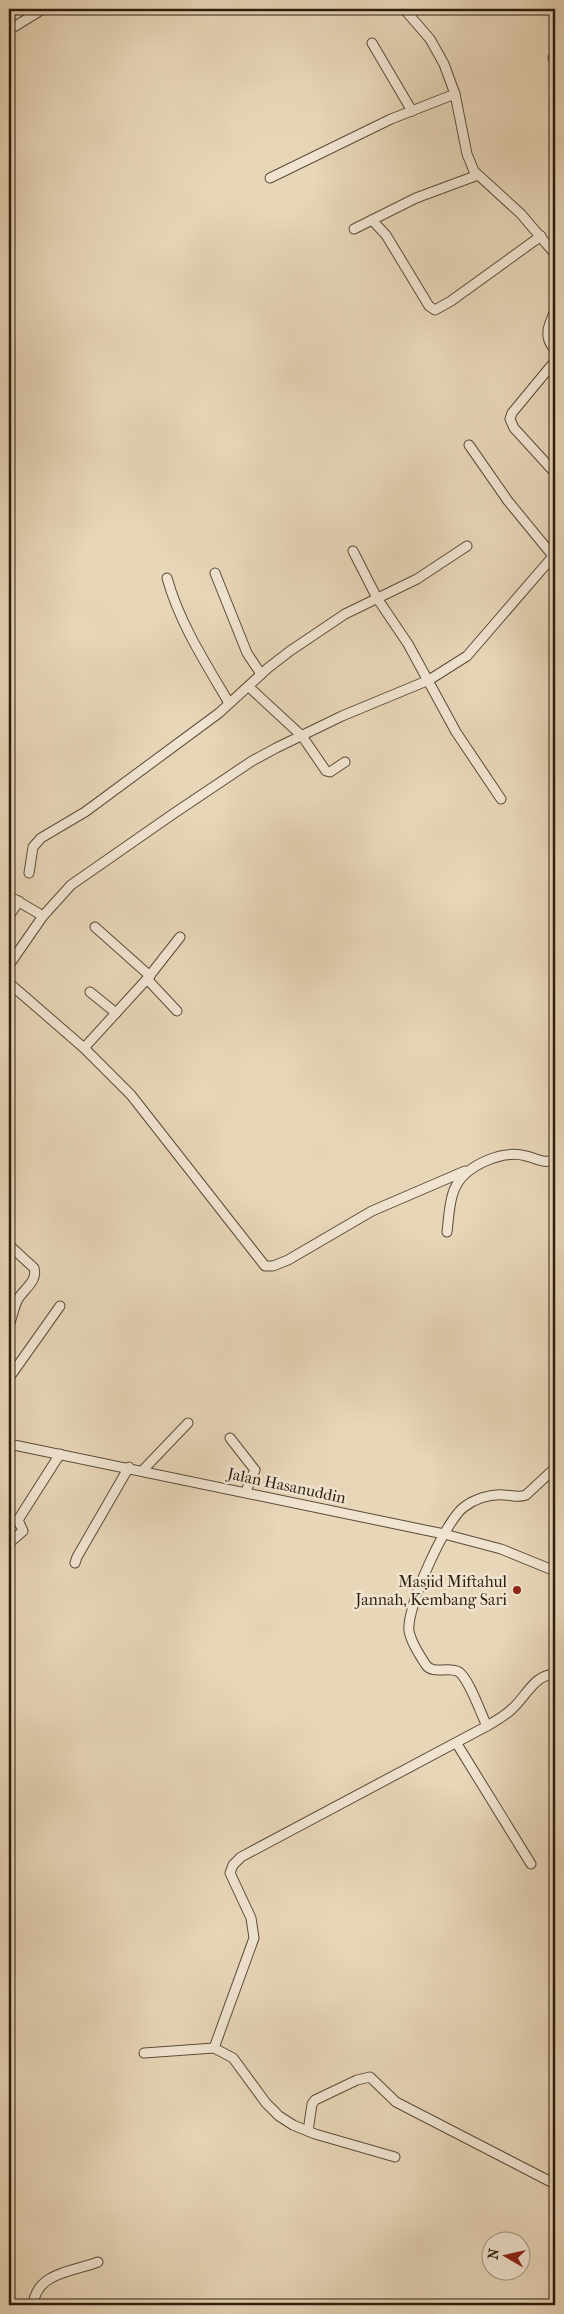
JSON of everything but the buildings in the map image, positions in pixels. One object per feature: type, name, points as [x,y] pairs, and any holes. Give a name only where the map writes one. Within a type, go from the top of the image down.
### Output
[{"type":"street","points":[[9,30],[43,9]]},
{"type":"street","points":[[404,9],[422,28],[438,51],[455,94],[467,154],[478,175],[521,214],[555,254]]},
{"type":"street","points":[[372,43],[412,111]]},
{"type":"street","points":[[270,178],[391,119],[455,94]]},
{"type":"street","points":[[354,229],[416,198],[478,175]]},
{"type":"street","points":[[372,220],[386,235],[429,306],[435,310],[442,308],[541,236]]},
{"type":"street","points":[[555,311],[547,333],[548,340],[555,350]]},
{"type":"street","points":[[555,360],[512,412],[510,419],[514,428],[555,473]]},
{"type":"street","points":[[9,965],[43,916],[78,879],[252,760],[342,716],[427,681],[455,665],[474,649],[554,555],[508,501],[469,445]]},
{"type":"street","points":[[29,873],[33,847],[41,838],[85,812],[229,703],[249,687],[260,674],[345,614],[417,579],[467,546]]},
{"type":"street","points":[[353,551],[377,598],[408,644],[456,732],[501,799]]},
{"type":"street","points":[[215,573],[247,654],[260,674]]},
{"type":"street","points":[[168,578],[175,606],[188,635],[229,703]]},
{"type":"street","points":[[249,687],[302,736],[326,771],[330,772],[345,762]]},
{"type":"street","points":[[9,896],[43,916]]},
{"type":"street","points":[[9,916],[19,901]]},
{"type":"street","points":[[95,927],[148,977],[177,1011]]},
{"type":"street","points":[[84,1048],[148,977],[180,937]]},
{"type":"street","points":[[9,983],[84,1048],[131,1095],[266,1266],[283,1263],[372,1211],[498,1156],[510,1154],[525,1155],[546,1162],[555,1160]]},
{"type":"street","points":[[90,992],[116,1013]]},
{"type":"street","points":[[447,1232],[451,1198],[465,1172]]},
{"type":"street","points":[[9,1245],[34,1268],[36,1274],[33,1281],[11,1308],[9,1326]]},
{"type":"street","points":[[9,1378],[60,1306]]},
{"type":"street","points":[[143,1470],[188,1422]]},
{"type":"street","points":[[230,1438],[255,1470],[250,1492]]},
{"type":"street","name":"Jalan Hasanuddin","points":[[9,1444],[250,1492],[444,1534],[501,1549],[555,1571]]},
{"type":"street","points":[[9,1543],[23,1531],[18,1520],[60,1454]]},
{"type":"street","points":[[75,1563],[129,1468]]},
{"type":"street","points":[[487,1726],[461,1674],[451,1670],[432,1670],[428,1668],[409,1632],[410,1618],[423,1578],[444,1534],[453,1519],[464,1507],[491,1496],[521,1497],[526,1495],[555,1468]]},
{"type":"street","points":[[214,2048],[254,1938],[251,1918],[230,1873],[232,1865],[241,1857],[457,1744],[512,1710],[538,1680],[555,1674]]},
{"type":"street","points":[[457,1744],[531,1864]]},
{"type":"street","points":[[144,2054],[214,2048],[233,2058],[266,2103],[279,2116],[308,2131],[395,2156]]},
{"type":"street","points":[[308,2131],[315,2100],[357,2080],[370,2077],[396,2102],[555,2184]]},
{"type":"street","points":[[35,2304],[36,2291],[44,2281],[98,2262]]},
{"type":"place","name":"Masjid Miftahul Jannah, Kembang Sari","points":[[517,1590]]}]
